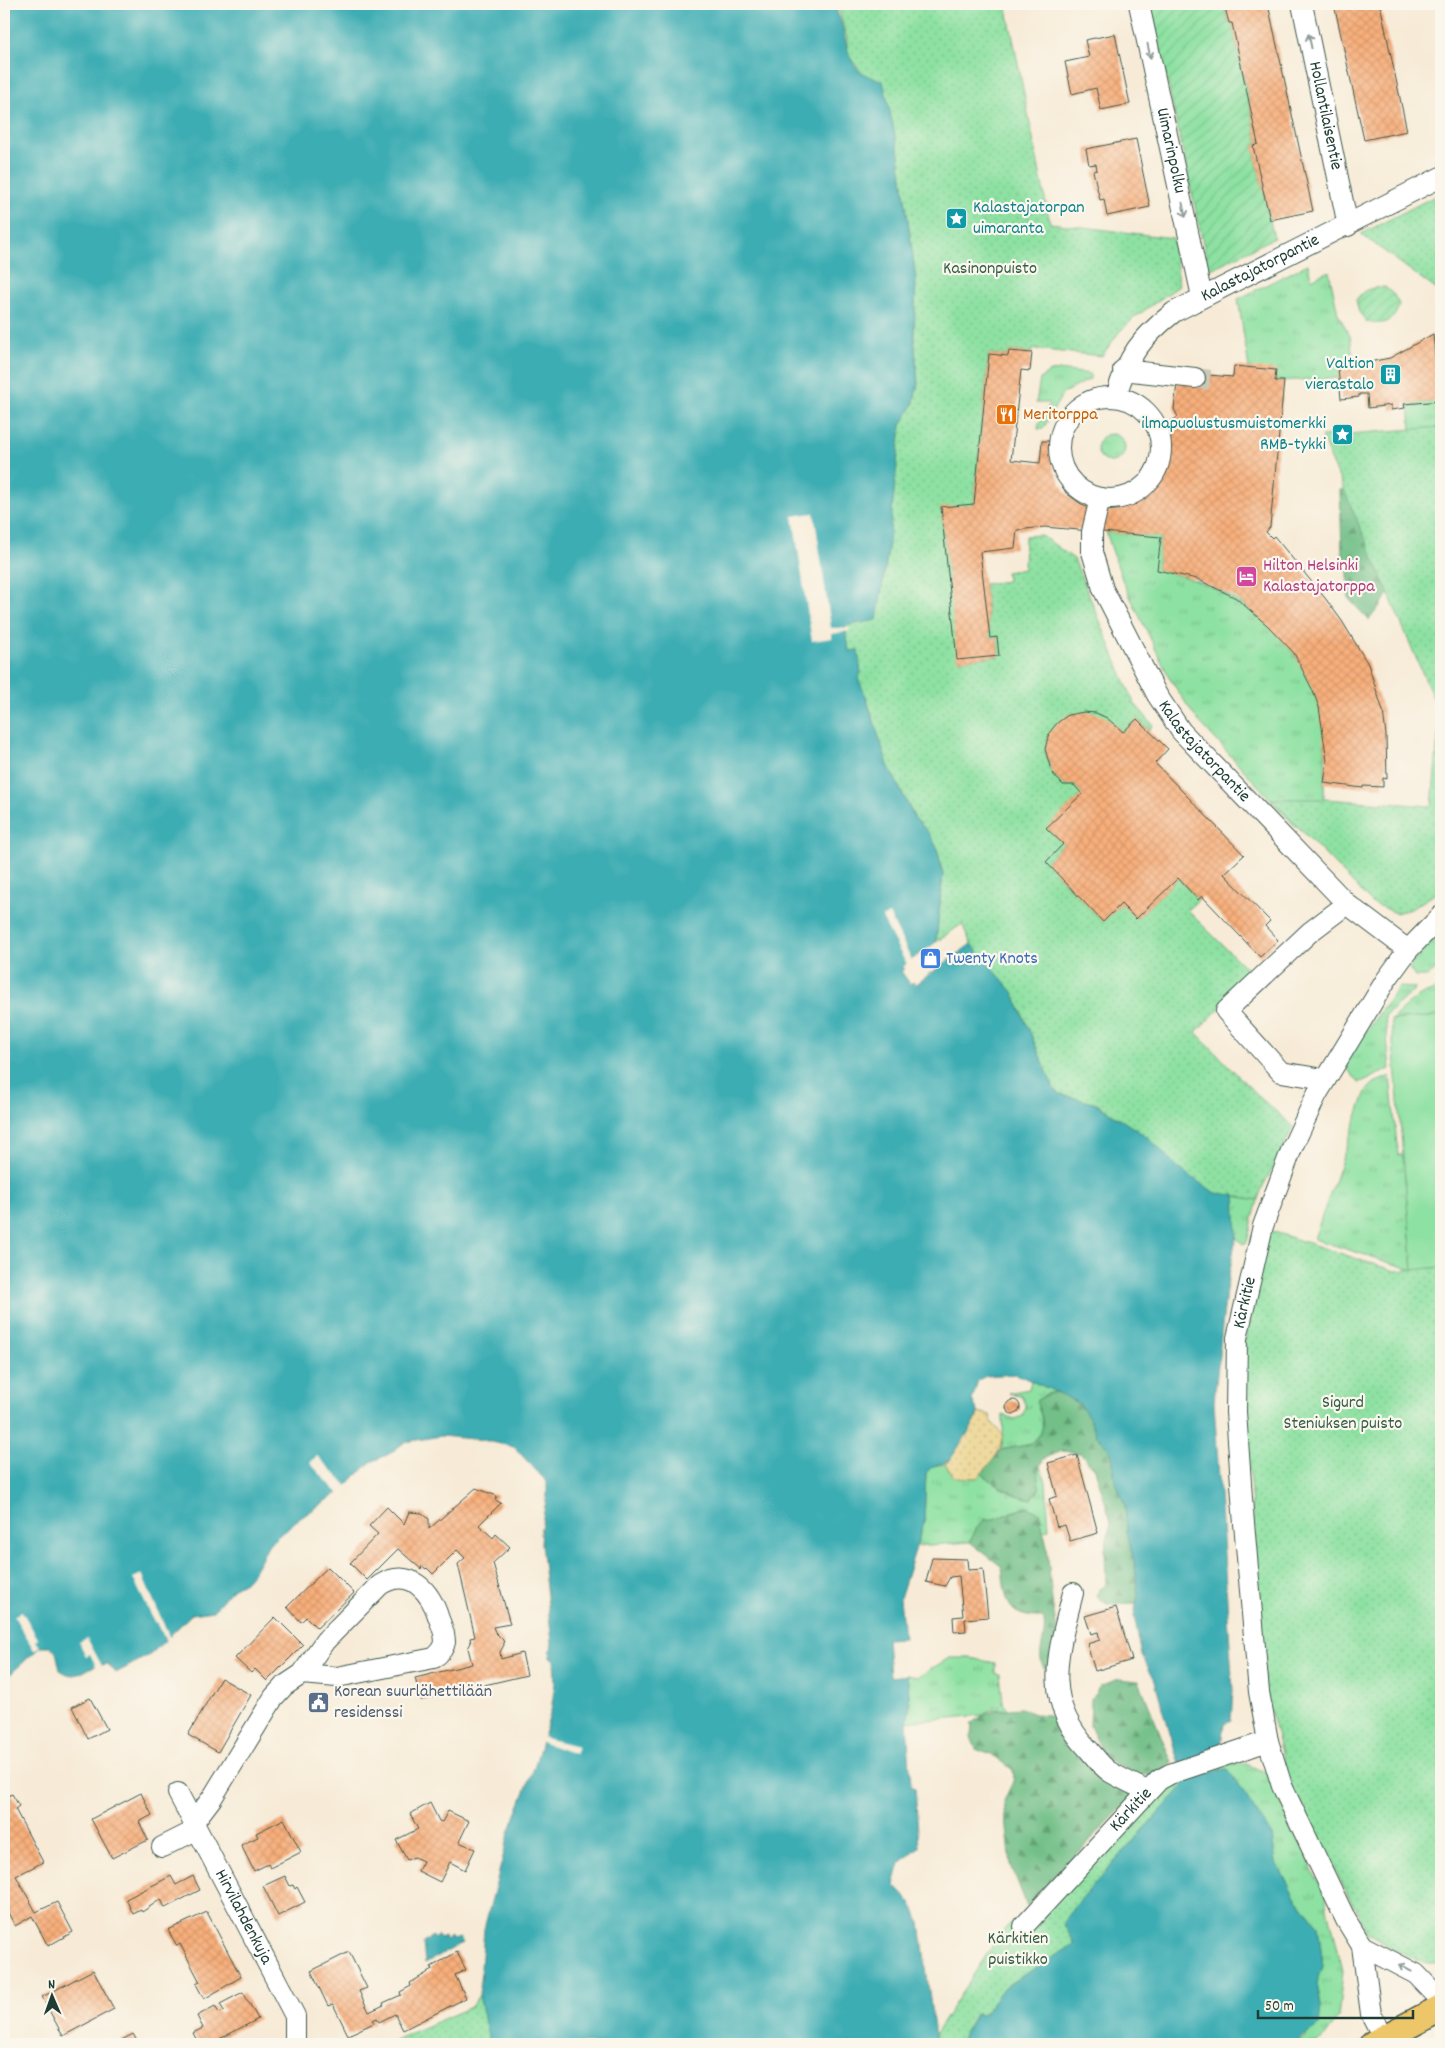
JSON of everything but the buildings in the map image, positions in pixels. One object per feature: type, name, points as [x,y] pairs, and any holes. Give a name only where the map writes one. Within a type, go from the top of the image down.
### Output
[{"type":"main road","points":[[1379,2042],[1441,2008]]},
{"type":"street","name":"Uimarinpolku","points":[[1139,4],[1202,297]]},
{"type":"street","name":"Hollantilaisentie","points":[[1302,4],[1348,226]]},
{"type":"street","name":"Kalastajatorpantie","points":[[1116,397],[1123,370],[1155,327],[1202,297],[1348,226],[1374,210],[1441,177]]},
{"type":"street","points":[[1123,370],[1195,378]]},
{"type":"street","points":[[1116,397],[1136,404],[1152,418],[1162,443],[1160,459],[1156,472],[1138,491],[1115,499],[1100,498],[1079,488],[1068,477],[1062,465],[1059,451],[1060,437],[1070,418],[1086,403],[1099,398],[1116,397]]},
{"type":"street","name":"Kalastajatorpantie","points":[[1100,498],[1092,532],[1092,552],[1103,589],[1157,695],[1181,730],[1347,904],[1408,950]]},
{"type":"street","points":[[1324,1079],[1281,1072],[1226,1010],[1310,932],[1347,904]]},
{"type":"street","name":"Kärkitie","points":[[1379,2042],[1371,2014],[1362,1946],[1346,1920],[1282,1786],[1268,1741],[1259,1692],[1243,1512],[1236,1412],[1237,1338],[1263,1226],[1292,1148],[1324,1079],[1386,980],[1408,950],[1441,916]]},
{"type":"street","points":[[162,1847],[195,1826],[274,1697],[284,1686],[302,1674],[325,1641],[380,1585],[388,1580],[407,1579],[426,1592],[434,1603],[445,1643],[441,1652],[434,1658],[338,1677],[302,1674]]},
{"type":"street","points":[[1073,1593],[1059,1647],[1057,1682],[1061,1709],[1078,1738],[1108,1771],[1148,1791]]},
{"type":"street","name":"Kärkitie","points":[[1024,1926],[1148,1791],[1170,1774],[1268,1741]]},
{"type":"street","name":"Hirvilahdenkuja","points":[[178,1793],[295,2016],[295,2044]]},
{"type":"street","points":[[1362,1946],[1416,1974],[1441,2000]]},
{"type":"green space","name":"Kasinonpuisto","points":[[833,4],[1006,4],[1050,223],[1173,238],[1179,286],[1135,317],[1119,332],[1102,356],[1033,349],[1032,353],[1009,351],[1008,356],[989,354],[974,504],[941,508],[958,660],[999,656],[997,637],[990,638],[984,584],[1007,581],[1006,572],[1024,569],[1025,536],[1041,535],[1074,559],[1134,703],[1153,725],[1149,730],[1137,719],[1123,732],[1103,718],[1092,714],[1078,713],[1068,715],[1045,749],[1053,773],[1059,781],[1063,785],[1074,785],[1082,794],[1047,828],[1063,844],[1046,862],[1103,922],[1121,904],[1136,919],[1178,878],[1198,900],[1187,910],[1253,975],[1196,1032],[1257,1095],[1294,1127],[1262,1188],[1258,1200],[1215,1193],[1181,1170],[1149,1138],[1097,1104],[1060,1094],[1054,1089],[1013,992],[971,944],[962,924],[936,942],[943,874],[937,848],[929,833],[914,817],[888,765],[865,694],[858,679],[857,650],[849,651],[845,626],[896,467],[901,425],[913,405],[918,384],[914,336],[916,279],[898,148],[862,73],[847,54],[847,40],[840,13]]},
{"type":"green space","points":[[1150,4],[1224,4],[1228,23],[1232,23],[1258,144],[1253,146],[1274,238],[1209,270]]},
{"type":"green space","points":[[1441,193],[1441,293],[1361,234]]},
{"type":"green space","points":[[1308,264],[1311,279],[1329,271],[1338,314],[1350,336],[1354,365],[1338,368],[1339,378],[1275,381],[1249,368],[1238,299]]},
{"type":"green space","points":[[1385,287],[1394,295],[1399,304],[1395,315],[1383,323],[1367,322],[1359,312],[1356,300],[1368,289]]},
{"type":"green space","points":[[1059,370],[1090,374],[1090,379],[1063,393],[1043,429],[1038,429],[1039,423],[1050,403],[1036,403],[1040,379],[1048,373]]},
{"type":"green space","points":[[1441,401],[1441,427],[1411,430],[1409,404]]},
{"type":"green space","points":[[1441,427],[1441,890],[1411,909],[1396,913],[1372,903],[1271,799],[1324,799],[1432,806],[1440,714],[1321,436]]},
{"type":"green space","points":[[1111,434],[1121,438],[1125,448],[1121,458],[1111,462],[1101,458],[1097,448],[1101,438]]},
{"type":"green space","points":[[1357,486],[1398,582],[1369,620],[1349,599],[1348,573],[1342,551],[1340,490]]},
{"type":"green space","points":[[1106,532],[1161,537],[1157,570],[1187,578],[1215,589],[1242,604],[1265,622],[1286,644],[1303,669],[1315,696],[1323,727],[1325,777],[1323,807],[1296,827],[1195,717],[1170,679],[1123,582]]},
{"type":"green space","points":[[1441,927],[1441,966],[1427,977],[1415,977],[1409,968]]},
{"type":"green space","points":[[1399,987],[1416,988],[1385,1016],[1390,1069],[1359,1083],[1342,1063]]},
{"type":"green space","points":[[1441,989],[1441,1016],[1391,1020],[1420,996]]},
{"type":"green space","points":[[1441,1016],[1441,1267],[1413,1270],[1391,1020]]},
{"type":"green space","points":[[1390,1076],[1398,1155],[1403,1155],[1413,1270],[1314,1239],[1366,1091],[1374,1083]]},
{"type":"green space","points":[[1235,1195],[1258,1200],[1247,1242],[1243,1244],[1236,1238]]},
{"type":"green space","name":"Sigurd Steniuksen puisto","points":[[1265,1229],[1395,1271],[1441,1267],[1441,1965],[1423,1962],[1396,1951],[1368,1933],[1288,1781],[1265,1691],[1244,1397],[1244,1344]]},
{"type":"green space","points":[[1031,1381],[1056,1392],[1047,1394],[1036,1401],[1042,1424],[1040,1435],[1032,1444],[1001,1450],[1003,1415],[1015,1419],[1022,1416],[1026,1407],[1021,1395],[1008,1393],[1029,1389]]},
{"type":"green space","points":[[1056,1392],[1080,1404],[1090,1419],[1097,1436],[1109,1448],[1113,1460],[1113,1474],[1125,1505],[1127,1531],[1135,1566],[1138,1595],[1136,1604],[1108,1605],[1097,1596],[1099,1589],[1106,1585],[1105,1549],[1111,1522],[1095,1469],[1080,1453],[1062,1451],[1043,1459],[1038,1472],[1039,1488],[1036,1495],[1031,1499],[1011,1492],[981,1473],[1001,1450],[1031,1444],[1040,1434],[1043,1426],[1036,1401],[1047,1394]]},
{"type":"green space","points":[[945,1464],[954,1477],[977,1478],[981,1473],[1001,1488],[1019,1496],[1040,1467],[1046,1482],[1049,1529],[1042,1531],[1039,1512],[1013,1511],[976,1529],[970,1542],[916,1546],[924,1522],[926,1473],[933,1466]]},
{"type":"green space","points":[[1027,1507],[1039,1512],[1047,1546],[1052,1601],[1058,1638],[1051,1674],[1041,1662],[1044,1633],[1043,1617],[1021,1614],[1014,1610],[1006,1597],[1002,1567],[970,1542],[976,1529],[985,1519],[994,1519]]},
{"type":"green space","points":[[949,1658],[970,1658],[995,1663],[995,1673],[1000,1674],[1003,1702],[1008,1709],[991,1710],[983,1715],[907,1722],[910,1705],[907,1675],[918,1677]]},
{"type":"green space","points":[[1119,1679],[1139,1681],[1172,1763],[1156,1774],[1137,1776],[1105,1758],[1090,1726],[1091,1700],[1100,1686]]},
{"type":"green space","points":[[1021,1708],[1034,1714],[1049,1715],[1100,1773],[1133,1796],[1027,1906],[1011,1865],[1004,1801],[1014,1779],[1013,1770],[996,1757],[976,1749],[971,1737],[972,1723],[984,1715],[1001,1710]]},
{"type":"green space","points":[[1229,1764],[1247,1764],[1266,1773],[1324,1891],[1343,1971],[1338,2019],[1324,2038],[1316,2044],[1292,2044],[1305,2038],[1321,2006],[1317,1983],[1323,1966],[1318,1926],[1294,1895],[1276,1862],[1272,1836],[1228,1769],[1208,1772],[1207,1768]]},
{"type":"green space","name":"Kärkitien puistikko","points":[[1182,1779],[1185,1781],[1184,1785],[1073,1908],[1075,1944],[1004,1987],[983,2015],[975,2014],[958,2044],[936,2044],[935,2034],[1000,1934],[1013,1920],[1024,1926],[1166,1787]]},
{"type":"green space","points":[[479,1995],[489,2041],[492,2044],[385,2044],[471,2007]]},
{"type":"sand","points":[[978,1412],[990,1415],[1002,1435],[1001,1446],[994,1458],[977,1478],[954,1477],[945,1464],[949,1461],[975,1422]]},
{"type":"water","points":[[4,4],[832,4],[841,21],[848,52],[857,69],[864,74],[883,81],[898,148],[916,279],[914,336],[918,384],[913,405],[901,425],[888,551],[877,620],[845,626],[849,651],[858,650],[861,673],[858,679],[865,694],[888,765],[914,817],[929,833],[937,848],[943,874],[936,942],[903,966],[904,969],[901,971],[910,984],[914,982],[915,985],[971,944],[1013,992],[1054,1089],[1060,1094],[1096,1104],[1149,1138],[1181,1170],[1215,1193],[1235,1195],[1237,1233],[1226,1290],[1214,1402],[1233,1691],[1231,1720],[1224,1723],[1221,1746],[1204,1754],[1208,1772],[1228,1769],[1272,1836],[1276,1862],[1294,1895],[1318,1926],[1323,1966],[1317,1983],[1321,2006],[1319,2026],[1292,2044],[958,2044],[976,2014],[983,2015],[1004,1987],[1075,1944],[1064,1925],[1073,1908],[1184,1785],[1185,1781],[1191,1777],[1178,1761],[1154,1678],[1142,1656],[1134,1615],[1138,1595],[1135,1566],[1127,1531],[1125,1505],[1113,1474],[1113,1460],[1109,1448],[1097,1436],[1090,1419],[1080,1404],[1016,1374],[986,1376],[978,1380],[972,1400],[978,1412],[975,1422],[949,1461],[933,1466],[926,1473],[924,1522],[900,1598],[904,1638],[887,1639],[890,1677],[907,1675],[910,1705],[907,1722],[911,1786],[915,1788],[919,1847],[900,1863],[894,1885],[911,1903],[920,1923],[936,2044],[492,2044],[489,2041],[479,1995],[484,1929],[510,1830],[534,1768],[551,1711],[555,1683],[554,1658],[550,1658],[552,1642],[540,1534],[547,1495],[547,1482],[514,1447],[483,1440],[441,1436],[405,1442],[389,1454],[371,1462],[338,1493],[296,1521],[270,1543],[253,1573],[245,1582],[232,1589],[213,1611],[192,1614],[151,1654],[116,1673],[108,1664],[95,1666],[79,1674],[70,1675],[60,1670],[56,1652],[50,1647],[40,1647],[4,1680]]},
{"type":"water","points":[[432,1936],[433,1939],[438,1936],[440,1939],[444,1937],[446,1940],[450,1937],[452,1940],[460,1938],[463,1943],[425,1963],[423,1943]]},
{"type":"pier","points":[[814,513],[831,628],[850,628],[849,631],[832,634],[832,638],[812,641],[793,516]]},
{"type":"pier","points":[[889,914],[912,961],[907,965],[882,918]]},
{"type":"pier","points":[[317,1456],[348,1487],[340,1495],[310,1463]]},
{"type":"pier","points":[[142,1574],[170,1639],[166,1641],[133,1578]]},
{"type":"pier","points":[[22,1611],[38,1639],[36,1641],[40,1647],[34,1650],[14,1616]]},
{"type":"pier","points":[[87,1638],[102,1666],[97,1668],[90,1654],[86,1656],[79,1642]]},
{"type":"pier","points":[[541,1737],[578,1746],[575,1754],[539,1741]]},
{"type":"tunnel","points":[[1195,378],[1210,380]]},
{"type":"place","name":"Kalastajatorpan uimaranta","points":[[957,218]]},
{"type":"place","name":"Valtion vierastalo","points":[[1390,374]]},
{"type":"place","name":"Meritorppa","points":[[1007,415]]},
{"type":"place","name":"ilmapuolustusmuistomerkki RMB-tykki","points":[[1342,434]]},
{"type":"place","name":"Hilton Helsinki Kalastajatorppa","points":[[1247,576]]},
{"type":"place","name":"Twenty Knots","points":[[930,959]]},
{"type":"place","name":"Korean suurlähettilään residenssi","points":[[318,1702]]}]
